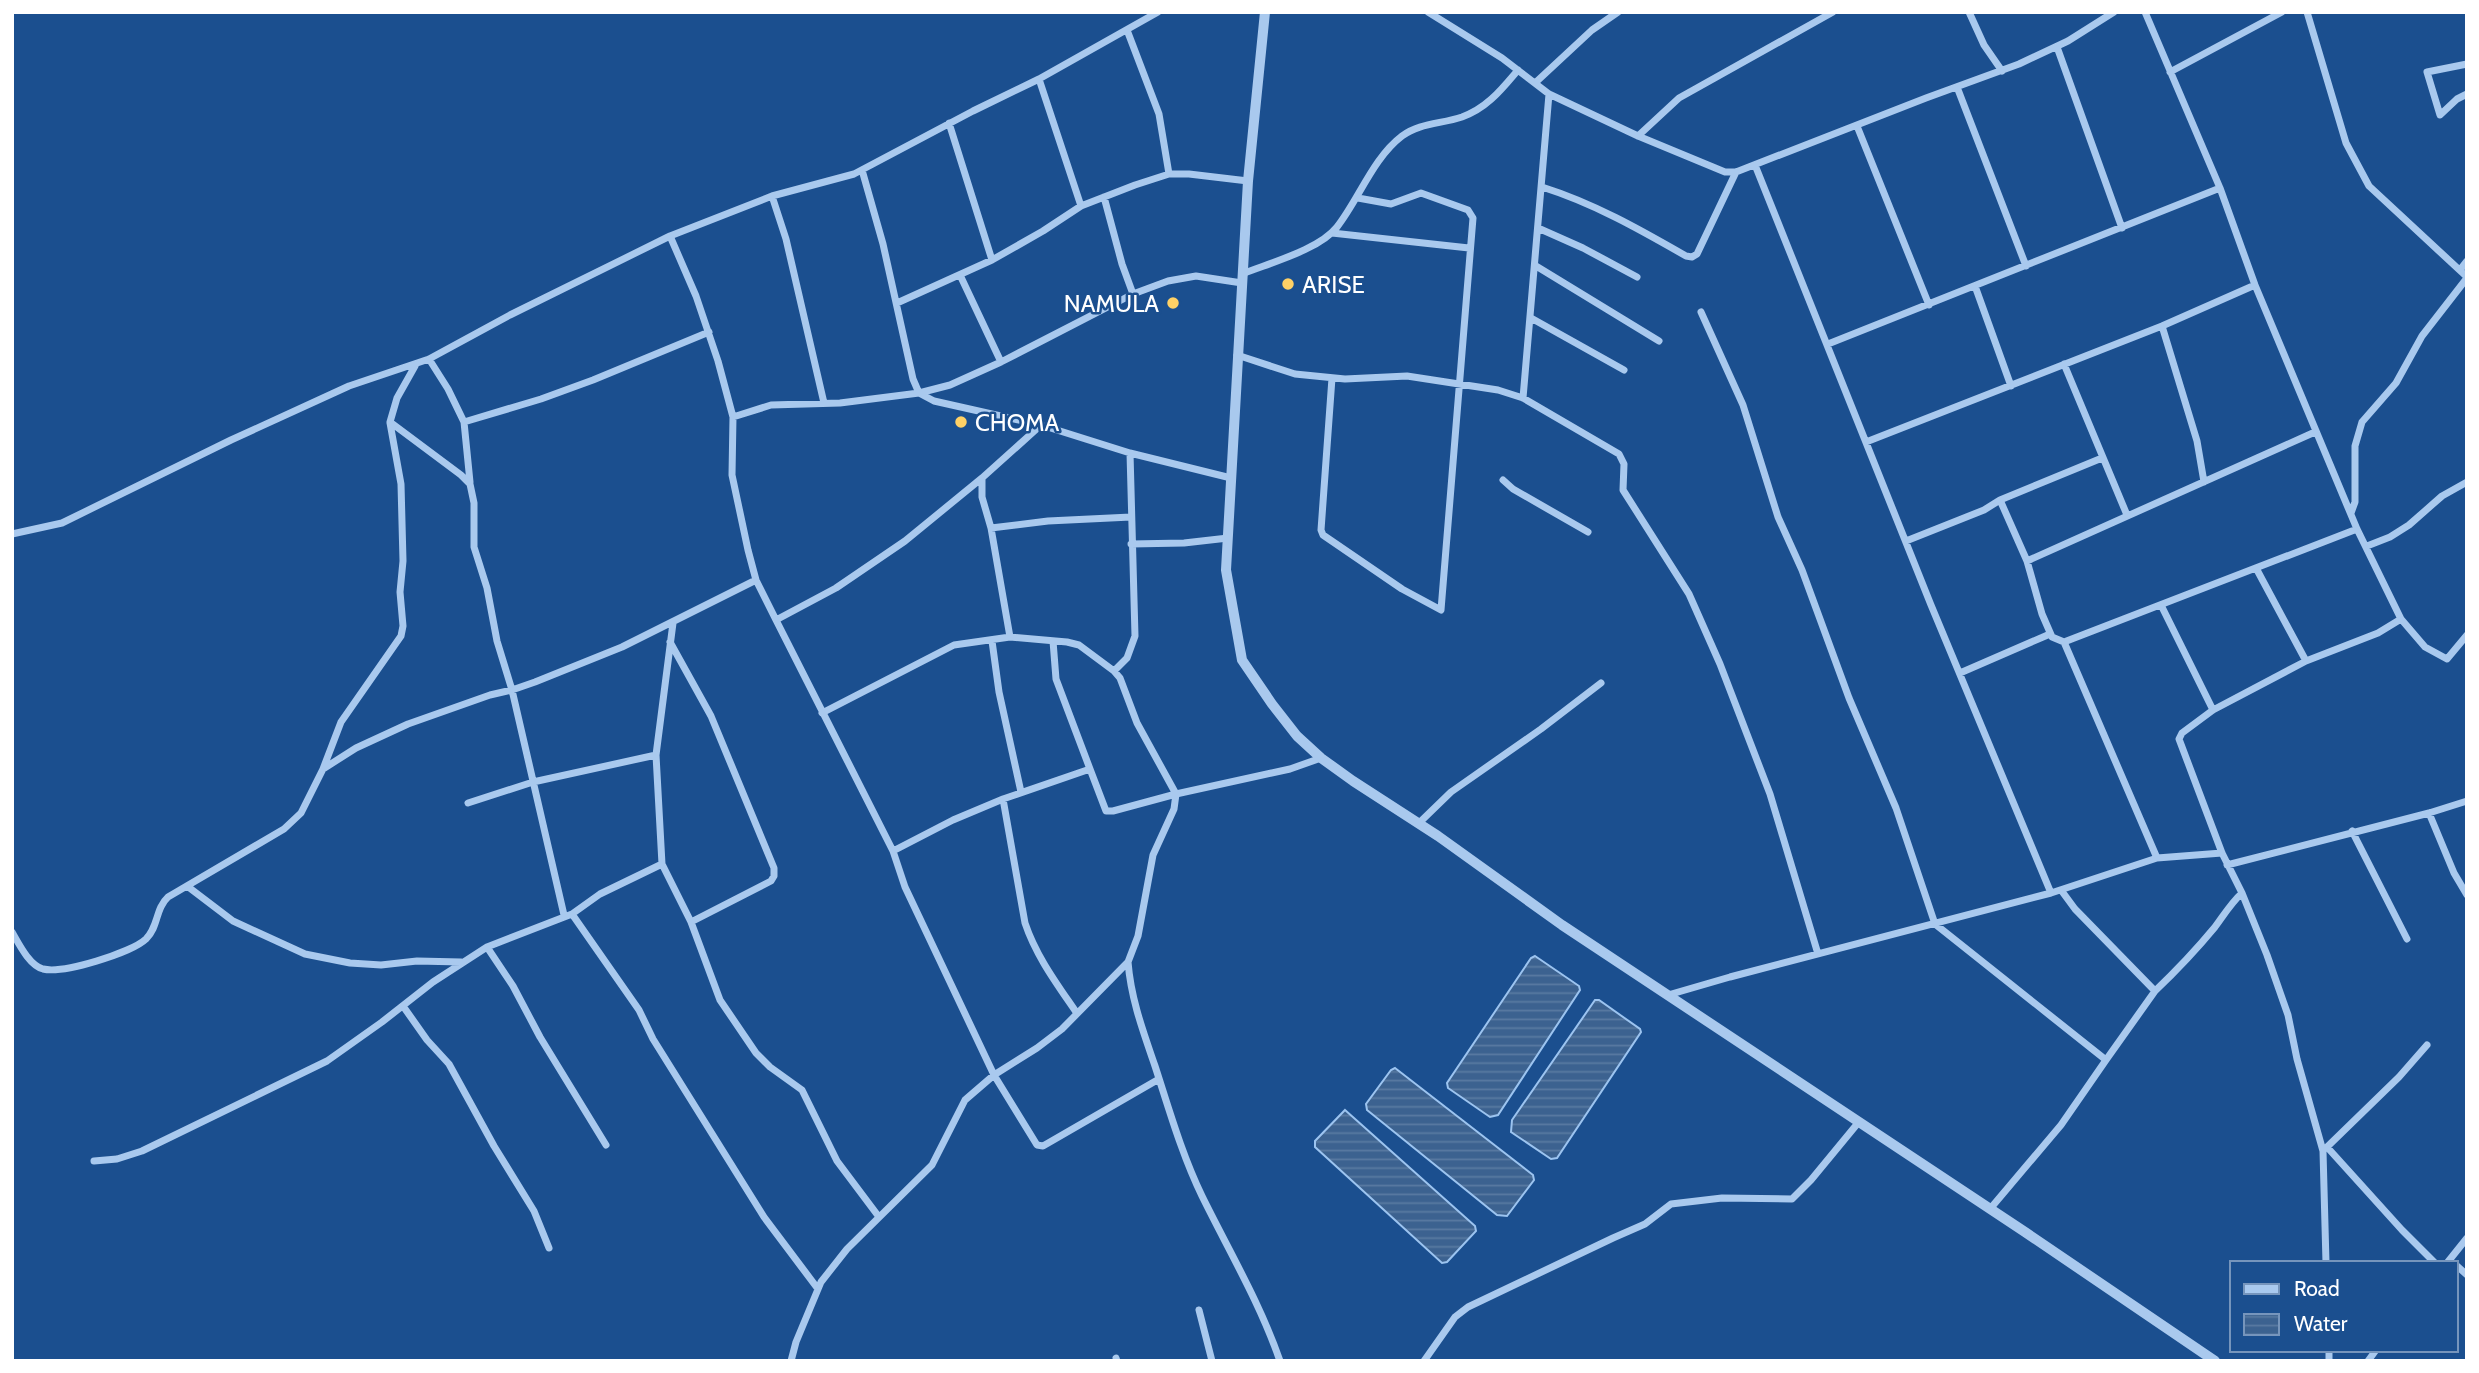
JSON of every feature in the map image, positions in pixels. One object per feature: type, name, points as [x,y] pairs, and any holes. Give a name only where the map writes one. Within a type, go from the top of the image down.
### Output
[{"type":"street","points":[[12,534],[62,523],[231,440],[349,386],[416,365],[670,236],[772,196],[854,174],[1039,79],[1158,12]]},
{"type":"street","points":[[1265,12],[1248,181],[1226,570],[1242,660],[1272,704],[1297,736],[1321,758],[1384,803],[2215,1361]]},
{"type":"street","points":[[1428,12],[1518,70],[1549,94],[1717,169],[1736,172],[2002,71],[2057,47],[2114,12]]},
{"type":"street","points":[[1535,83],[1592,30],[1618,12]]},
{"type":"street","points":[[1638,136],[1679,98],[1833,12]]},
{"type":"street","points":[[1969,12],[1984,46],[2002,71]]},
{"type":"street","points":[[2145,12],[2220,188],[2315,432],[2357,529],[2402,619],[2425,647],[2447,659],[2467,635]]},
{"type":"street","points":[[2170,72],[2282,12]]},
{"type":"street","points":[[2307,12],[2344,138],[2358,169],[2369,186],[2467,278],[2422,336],[2396,383],[2362,422],[2355,446],[2355,502],[2351,514]]},
{"type":"street","points":[[1127,30],[1159,114],[1169,174]]},
{"type":"street","points":[[2057,47],[2122,228]]},
{"type":"street","points":[[2467,64],[2427,72],[2440,115],[2467,93]]},
{"type":"street","points":[[733,417],[771,405],[840,403],[919,393],[950,385],[1001,362],[1133,294],[1182,277],[1242,278],[1309,247],[1332,233],[1358,198],[1374,167],[1399,138],[1413,128],[1458,118],[1487,105],[1518,70]]},
{"type":"street","points":[[1039,79],[1081,206]]},
{"type":"street","points":[[1957,87],[2026,266]]},
{"type":"street","points":[[1524,398],[1549,94]]},
{"type":"street","points":[[949,123],[992,260]]},
{"type":"street","points":[[1857,126],[1929,304]]},
{"type":"street","points":[[1755,164],[2051,893]]},
{"type":"street","points":[[862,170],[897,303],[907,356],[919,393],[934,401],[1041,425],[1129,453],[1231,478]]},
{"type":"street","points":[[1542,187],[1576,198],[1692,257],[1698,254],[1736,172]]},
{"type":"street","points":[[897,303],[992,260],[1081,206],[1169,174],[1248,181]]},
{"type":"street","points":[[1828,344],[2220,188]]},
{"type":"street","points":[[1332,378],[1321,530],[1323,535],[1402,589],[1441,610],[1473,218],[1468,210],[1421,193],[1391,204],[1358,198]]},
{"type":"street","points":[[772,196],[786,240],[824,403]]},
{"type":"street","points":[[1104,197],[1133,294]]},
{"type":"street","points":[[1538,228],[1637,277]]},
{"type":"street","points":[[1332,233],[1469,248]]},
{"type":"street","points":[[670,236],[709,332],[733,417],[732,475],[756,580],[893,851],[905,887],[994,1075],[1039,1147],[1159,1079]]},
{"type":"street","points":[[2460,270],[2467,261]]},
{"type":"street","points":[[1536,266],[1659,341]]},
{"type":"street","points":[[960,275],[1001,362]]},
{"type":"street","points":[[1866,442],[2162,326],[2254,281]]},
{"type":"street","points":[[1975,286],[2011,386]]},
{"type":"street","points":[[1701,312],[1743,405],[1778,517],[1802,570],[1849,698],[1896,808],[1935,924],[2106,1060]]},
{"type":"street","points":[[1531,317],[1624,370]]},
{"type":"street","points":[[2162,326],[2197,441],[2204,482]]},
{"type":"street","points":[[464,422],[593,380],[709,332]]},
{"type":"street","points":[[1237,355],[1295,374],[1332,378],[1407,376],[1461,383],[1524,398],[1611,447],[1623,459],[1623,490],[1689,594],[1745,726],[1777,814],[1818,954]]},
{"type":"street","points":[[429,359],[464,422],[474,503],[474,547],[487,588],[497,641],[568,914],[639,1010],[653,1039],[764,1217],[818,1289]]},
{"type":"street","points":[[12,932],[34,964],[42,969],[61,969],[107,958],[143,941],[155,928],[161,904],[284,830],[301,813],[323,769],[341,722],[361,691],[397,646],[401,636],[401,484],[390,422],[397,398],[416,365]]},
{"type":"street","points":[[2064,365],[2127,515]]},
{"type":"street","points":[[390,422],[470,484]]},
{"type":"street","points":[[776,620],[836,589],[905,541],[1041,425]]},
{"type":"street","points":[[2027,561],[2315,432]]},
{"type":"street","points":[[1114,671],[1127,658],[1135,636],[1129,453]]},
{"type":"street","points":[[1906,541],[2102,458]]},
{"type":"street","points":[[982,478],[982,497],[1010,636]]},
{"type":"street","points":[[1503,480],[1513,489],[1588,532]]},
{"type":"street","points":[[2367,547],[2409,526],[2442,496],[2467,482]]},
{"type":"street","points":[[2000,500],[2027,561],[2050,634],[2064,642],[2357,529]]},
{"type":"street","points":[[990,528],[1048,521],[1131,517]]},
{"type":"street","points":[[1131,544],[1184,543],[1228,538]]},
{"type":"street","points":[[2256,568],[2306,661]]},
{"type":"street","points":[[323,769],[356,748],[408,724],[490,695],[512,691],[622,647],[756,580]]},
{"type":"street","points":[[2161,605],[2213,710]]},
{"type":"street","points":[[2326,1261],[2325,1149],[2297,1059],[2288,1014],[2267,955],[2242,893],[2222,853],[2179,739],[2186,730],[2213,710],[2306,661],[2378,633],[2402,619]]},
{"type":"street","points":[[673,623],[656,755],[662,864],[691,922],[710,979],[734,1023],[763,1060],[802,1090],[837,1161],[879,1217]]},
{"type":"street","points":[[1960,673],[2050,634]]},
{"type":"street","points":[[822,713],[954,645],[1010,636],[1079,645],[1114,671],[1137,723],[1176,794],[1174,809],[1153,855],[1138,936],[1128,962],[1129,983],[1136,1013],[1201,1195],[1263,1314],[1280,1361]]},
{"type":"street","points":[[992,641],[999,692],[1021,792]]},
{"type":"street","points":[[1053,641],[1056,679],[1106,811],[1257,777],[1321,758]]},
{"type":"street","points":[[670,642],[711,716],[774,868],[771,881],[691,922]]},
{"type":"street","points":[[2064,642],[2157,858]]},
{"type":"street","points":[[1418,824],[1451,792],[1563,714],[1601,683]]},
{"type":"street","points":[[468,803],[533,782],[656,755]]},
{"type":"street","points":[[893,851],[953,820],[1003,799],[1090,769]]},
{"type":"street","points":[[1003,799],[1029,937],[1076,1012]]},
{"type":"street","points":[[2227,864],[2467,801]]},
{"type":"street","points":[[2429,813],[2454,873],[2467,895]]},
{"type":"street","points":[[2352,831],[2407,939]]},
{"type":"street","points":[[1668,995],[2051,893],[2157,858],[2222,853]]},
{"type":"street","points":[[94,1161],[117,1159],[142,1151],[284,1084],[343,1051],[462,962],[487,947],[568,914],[600,894],[662,864]]},
{"type":"street","points":[[187,886],[233,921],[305,954],[381,965],[417,961],[462,962]]},
{"type":"street","points":[[2061,890],[2075,909],[2155,991]]},
{"type":"street","points":[[1990,1209],[2061,1125],[2155,991],[2217,925],[2230,904],[2242,893]]},
{"type":"street","points":[[487,947],[606,1144]]},
{"type":"street","points":[[791,1361],[818,1289],[847,1249],[932,1165],[965,1100],[994,1075],[1062,1029],[1128,962]]},
{"type":"street","points":[[403,1006],[427,1040],[449,1064],[534,1211],[548,1248]]},
{"type":"street","points":[[2325,1149],[2399,1077],[2427,1045]]},
{"type":"street","points":[[1424,1361],[1455,1317],[1468,1307],[1633,1230],[1665,1206],[1722,1198],[1792,1199],[1858,1123]]},
{"type":"street","points":[[2325,1149],[2433,1261]]},
{"type":"street","points":[[2452,1261],[2467,1238]]},
{"type":"street","points":[[1199,1310],[1212,1361]]},
{"type":"water","points":[[1535,956],[1579,986],[1580,990],[1498,1115],[1490,1117],[1448,1088],[1447,1083],[1531,958]]},
{"type":"water","points":[[1595,1000],[1599,1000],[1641,1032],[1557,1158],[1551,1159],[1511,1132],[1512,1120]]},
{"type":"water","points":[[1395,1068],[1533,1175],[1534,1180],[1507,1216],[1497,1215],[1367,1110],[1366,1104]]},
{"type":"water","points":[[1345,1110],[1475,1226],[1476,1231],[1447,1262],[1442,1263],[1315,1147],[1315,1141]]},
{"type":"place","name":"ARISE","points":[[1288,284]]},
{"type":"place","name":"NAMULA","points":[[1173,303]]},
{"type":"place","name":"CHOMA","points":[[961,422]]}]
